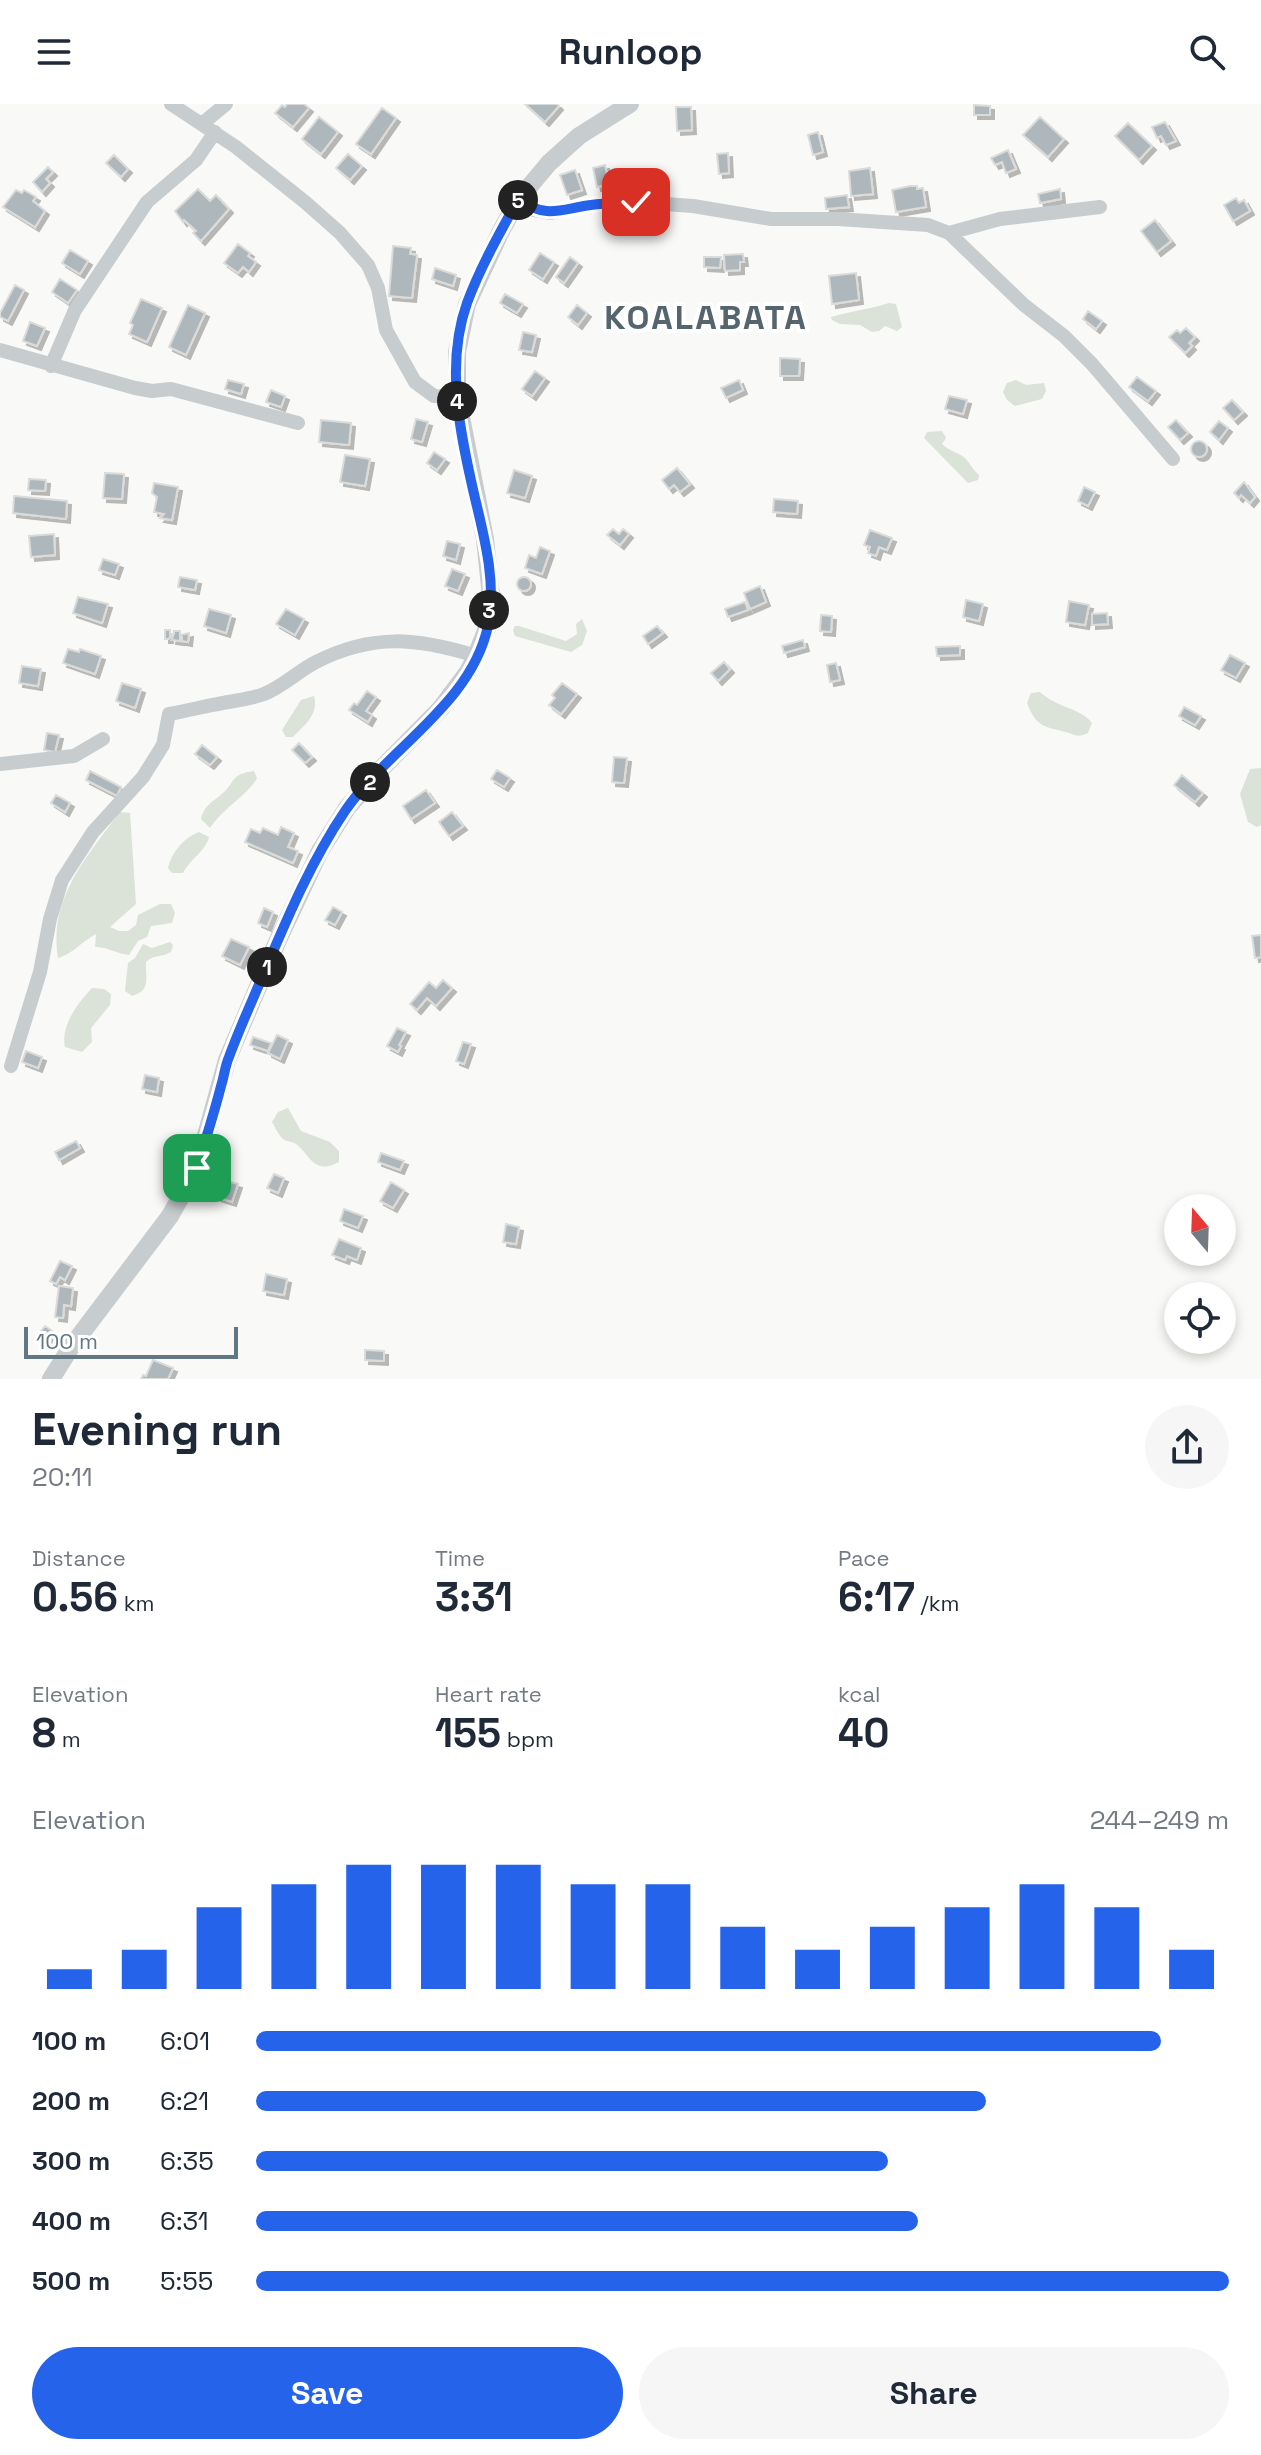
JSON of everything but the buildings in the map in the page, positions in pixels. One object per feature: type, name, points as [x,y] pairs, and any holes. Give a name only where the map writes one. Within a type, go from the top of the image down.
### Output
[{"type":"street","points":[[171,104],[209,128],[340,233],[368,265],[378,288],[386,330],[415,382],[434,396],[457,397]]},
{"type":"street","points":[[51,366],[75,310],[147,202],[196,160],[209,128],[226,104]]},
{"type":"street","points":[[51,1379],[71,1347],[170,1216],[197,1168],[227,1060],[320,851],[347,808],[441,708],[476,656],[487,628],[491,596],[485,539],[457,397],[457,352],[467,304],[518,200],[549,163],[579,136],[630,104]]},
{"type":"street","points":[[518,200],[534,210],[551,213],[591,205],[636,202],[693,206],[771,219],[838,219],[928,225],[949,233],[1024,305],[1064,336],[1092,364],[1173,459]]},
{"type":"street","points":[[949,233],[1000,219],[1100,207]]},
{"type":"street","points":[[0,350],[152,391],[171,389],[298,423]]},
{"type":"street","points":[[11,1066],[32,1001],[62,880],[93,832],[143,777],[163,745],[169,714],[253,698],[281,687],[317,661],[381,640],[419,642],[476,656]]},
{"type":"street","points":[[0,764],[74,756],[103,739]]},
{"type":"shaded area","points":[[896,304],[902,327],[897,331],[885,326],[872,332],[860,325],[840,324],[831,317],[875,307]]},
{"type":"shaded area","points":[[1016,380],[1026,385],[1044,383],[1046,391],[1042,399],[1015,406],[1003,392],[1007,383]]},
{"type":"shaded area","points":[[942,431],[946,438],[942,444],[966,459],[979,475],[978,480],[968,483],[924,438],[927,432]]},
{"type":"shaded area","points":[[582,619],[587,631],[582,645],[571,652],[515,636],[513,630],[519,626],[566,641],[577,634],[576,624]]},
{"type":"shaded area","points":[[1040,692],[1087,718],[1092,723],[1088,733],[1076,735],[1038,722],[1027,703],[1031,693]]},
{"type":"shaded area","points":[[314,696],[315,708],[310,719],[293,737],[286,737],[282,730],[301,700]]},
{"type":"shaded area","points":[[1261,768],[1261,825],[1257,827],[1248,822],[1240,794],[1250,769]]},
{"type":"shaded area","points":[[254,771],[257,778],[253,784],[210,828],[201,819],[207,807],[237,776]]},
{"type":"shaded area","points":[[120,812],[130,813],[136,904],[110,927],[128,931],[136,925],[138,915],[160,904],[171,904],[175,913],[172,923],[151,926],[147,937],[138,941],[129,955],[95,947],[96,934],[58,958],[56,937],[65,897],[83,862]]},
{"type":"shaded area","points":[[199,832],[209,837],[205,847],[183,873],[172,873],[168,868],[176,851]]},
{"type":"shaded area","points":[[170,942],[173,945],[171,952],[146,962],[145,987],[132,996],[125,991],[128,963],[143,944],[152,948]]},
{"type":"shaded area","points":[[92,988],[104,989],[111,994],[110,1005],[91,1028],[92,1042],[82,1052],[65,1047],[68,1023]]},
{"type":"shaded area","points":[[288,1108],[301,1131],[330,1142],[339,1151],[339,1162],[330,1166],[318,1165],[296,1144],[282,1138],[272,1122],[278,1112]]},
{"type":"district","name":"KOALABATA","points":[[706,317]]},
{"type":"route","points":[[197,1168],[227,1060],[320,851],[347,808],[441,708],[468,672],[487,628],[491,596],[485,539],[457,397],[457,352],[467,304],[518,200],[534,210],[551,213],[591,205],[636,202]]}]
